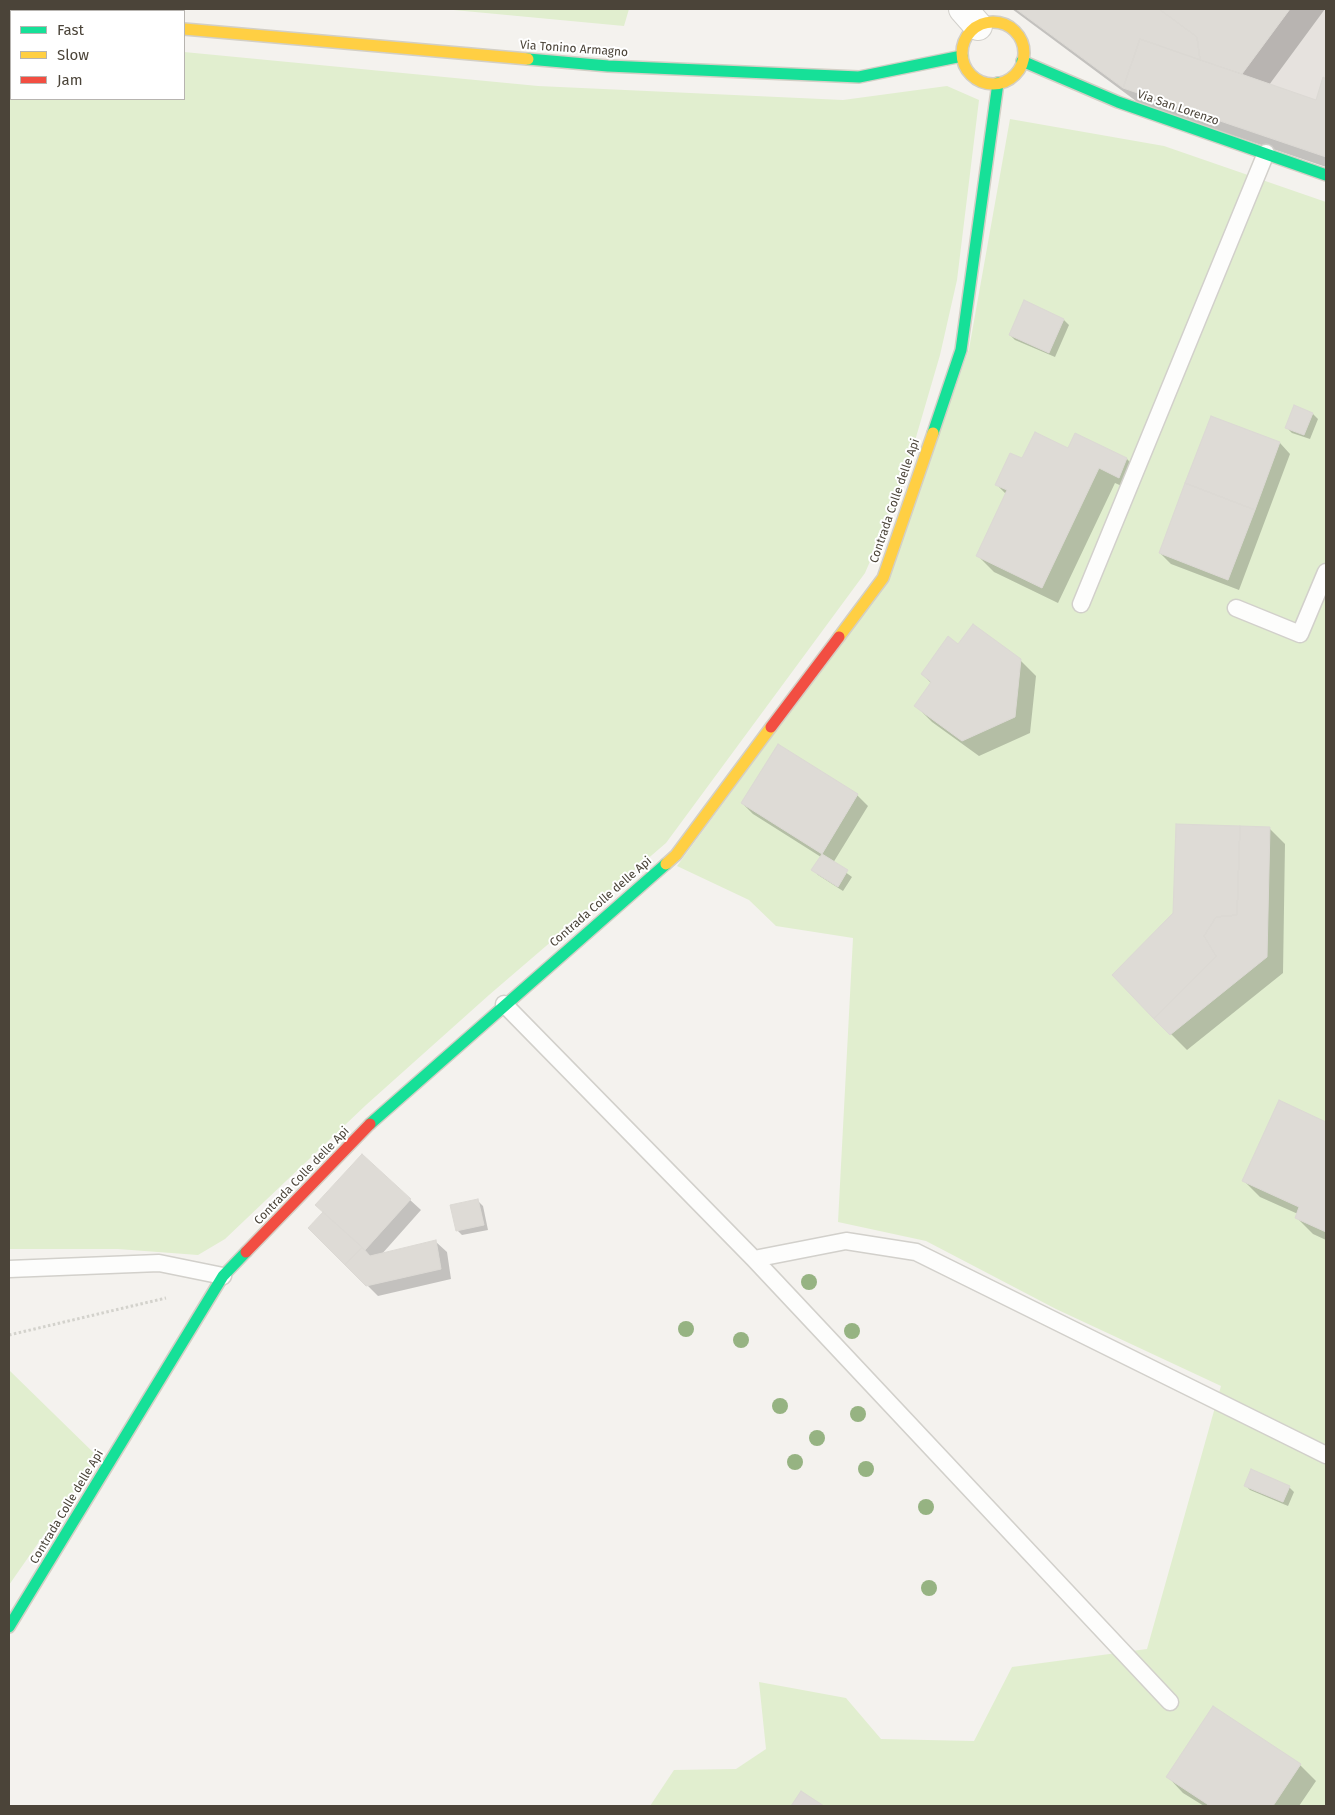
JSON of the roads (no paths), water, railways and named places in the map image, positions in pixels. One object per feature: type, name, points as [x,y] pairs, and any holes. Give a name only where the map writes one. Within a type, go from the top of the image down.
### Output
[{"type":"street","points":[[970,17],[1007,25],[1016,32],[1024,50],[1019,69],[1013,76],[998,83],[987,83],[974,77],[965,66],[962,56],[970,17]]},
{"type":"street","name":"Via Tonino Armagno","points":[[185,29],[608,66],[859,77],[962,56]]},
{"type":"street","name":"Via San Lorenzo","points":[[1022,61],[1118,102],[1266,153],[1326,176]]},
{"type":"street","name":"Contrada Colle delle Api","points":[[9,1627],[223,1276],[381,1113],[676,855],[883,578],[961,350],[998,83]]},
{"type":"lane","points":[[1082,604],[1266,153]]},
{"type":"lane","points":[[1236,608],[1300,634],[1326,572]]},
{"type":"lane","points":[[504,1004],[754,1259],[1170,1702]]},
{"type":"lane","points":[[754,1259],[846,1241],[916,1252],[1326,1455]]},
{"type":"lane","points":[[9,1269],[159,1263],[223,1276]]}]
